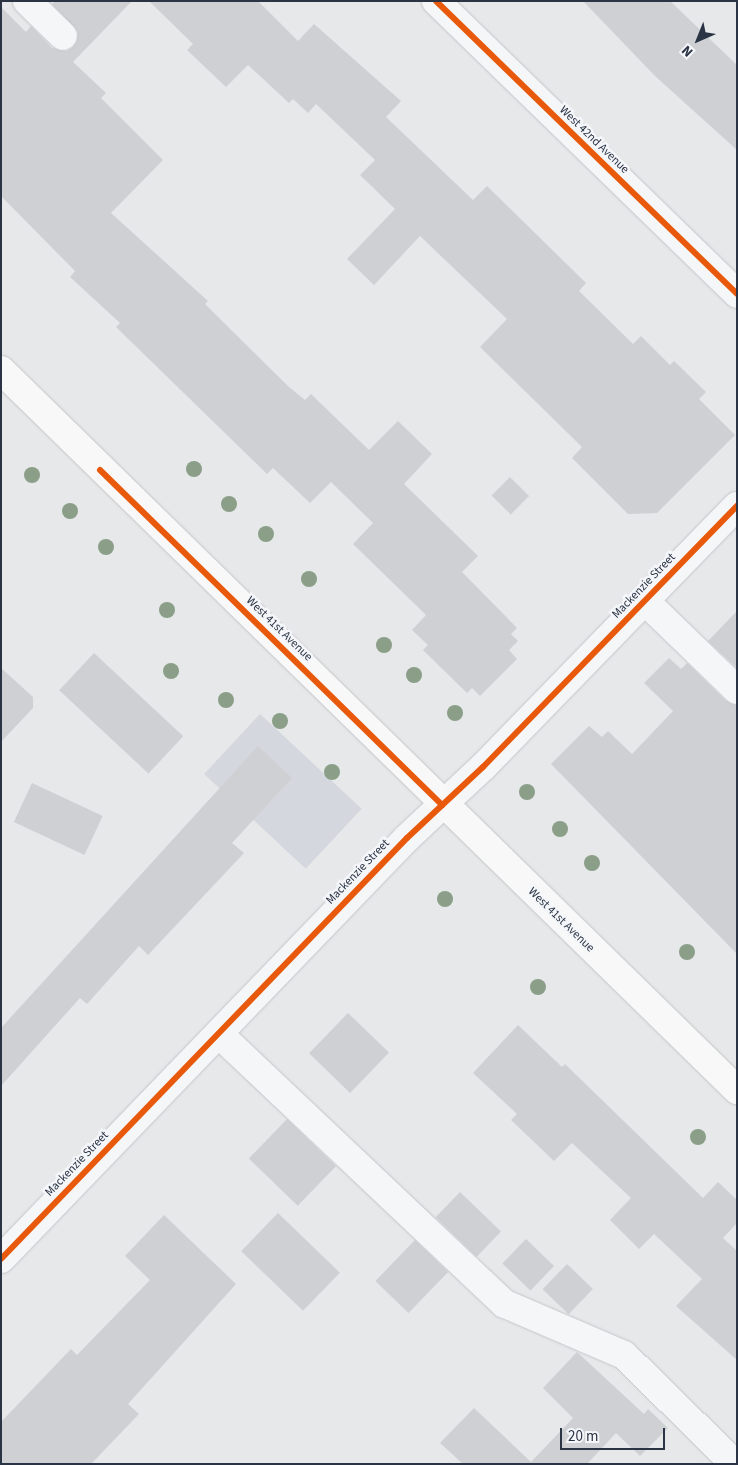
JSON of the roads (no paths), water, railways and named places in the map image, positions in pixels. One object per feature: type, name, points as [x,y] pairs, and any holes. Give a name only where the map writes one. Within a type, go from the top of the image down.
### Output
[{"type":"main road","name":"West 41st Avenue","points":[[1,370],[442,805],[737,1090]]},
{"type":"street","points":[[27,1],[63,36]]},
{"type":"street","name":"West 42nd Avenue","points":[[436,1],[737,294]]},
{"type":"street","name":"Mackenzie Street","points":[[1,1259],[442,805],[646,601],[737,506]]},
{"type":"street","points":[[646,601],[737,690]]},
{"type":"street","points":[[219,1034],[505,1304],[624,1355],[735,1464]]}]
